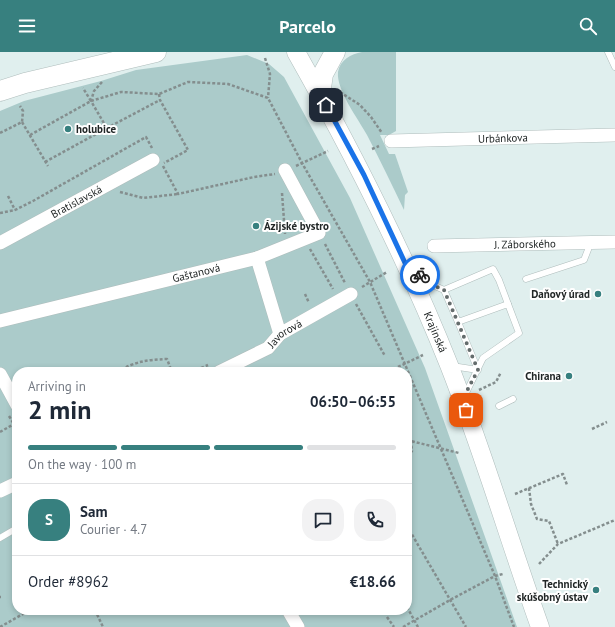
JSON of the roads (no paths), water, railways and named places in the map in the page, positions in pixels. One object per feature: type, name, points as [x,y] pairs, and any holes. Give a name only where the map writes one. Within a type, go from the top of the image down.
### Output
[{"type":"main road","points":[[0,91],[25,83],[135,55],[156,52]]},
{"type":"main road","name":"Krajinská","points":[[296,52],[330,94],[364,175],[419,292],[462,400],[540,627]]},
{"type":"main road","points":[[330,94],[323,74],[335,52]]},
{"type":"street","name":"Urbánkova","points":[[391,141],[615,135]]},
{"type":"street","name":"Bratislavská","points":[[0,243],[158,162]]},
{"type":"street","name":"Gaštanová","points":[[0,321],[257,258],[319,233],[285,170]]},
{"type":"street","name":"J. Záborského","points":[[434,246],[615,242]]},
{"type":"street","points":[[257,258],[280,334]]},
{"type":"street","name":"Javorová","points":[[216,367],[268,348],[280,334],[348,288]]},
{"type":"street","points":[[0,374],[12,396]]},
{"type":"street","points":[[0,491],[12,485]]},
{"type":"street","points":[[291,615],[298,627]]},
{"type":"lane","points":[[609,53],[615,67]]},
{"type":"lane","points":[[526,279],[584,260],[591,242]]},
{"type":"lane","points":[[406,265],[435,286],[444,290],[478,370]]},
{"type":"lane","points":[[444,290],[493,269],[499,280],[519,334],[483,358],[462,400]]},
{"type":"lane","points":[[458,322],[508,304]]},
{"type":"lane","points":[[449,365],[478,370]]},
{"type":"lane","points":[[499,406],[513,399]]},
{"type":"lane","points":[[0,538],[12,531]]},
{"type":"place","name":"holubice","points":[[68,129]]},
{"type":"place","name":"Ázijské bystro","points":[[256,226]]},
{"type":"place","name":"Daňový úrad","points":[[598,294]]},
{"type":"place","name":"Chirana","points":[[569,376]]},
{"type":"place","name":"Technický skúšobný ústav","points":[[596,590]]}]
